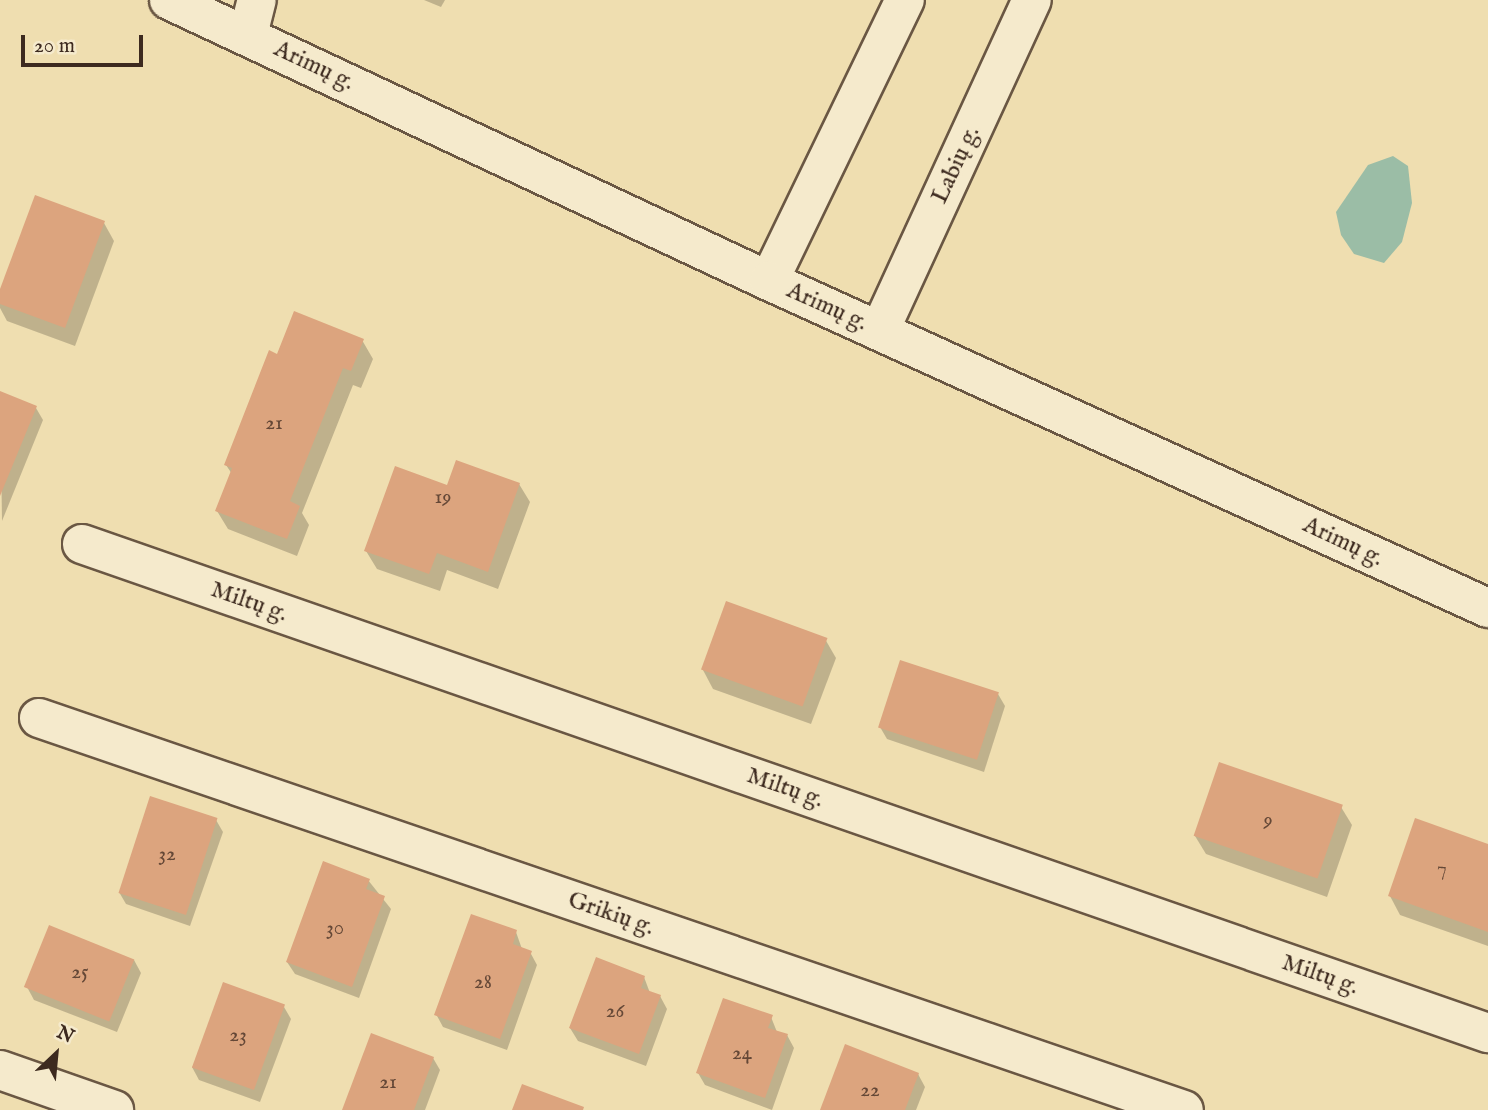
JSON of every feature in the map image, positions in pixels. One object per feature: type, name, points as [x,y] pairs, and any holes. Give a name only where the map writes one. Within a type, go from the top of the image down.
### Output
[{"type":"street","name":"Arimų g.","points":[[169,0],[252,18],[769,281],[1488,608]]},
{"type":"street","points":[[769,281],[905,0]]},
{"type":"street","name":"Labių g.","points":[[880,330],[1032,0]]},
{"type":"street","name":"Miltų g.","points":[[82,544],[1488,1033]]},
{"type":"street","name":"Grikių g.","points":[[39,718],[1184,1110]]},
{"type":"street","points":[[0,1070],[114,1110]]},
{"type":"shaded area","points":[[1393,156],[1408,166],[1412,203],[1402,242],[1384,263],[1354,254],[1341,235],[1336,212],[1368,165]]},
{"type":"building","points":[[35,195],[105,221],[65,328],[0,304],[0,289]]},
{"type":"building","points":[[294,311],[364,339],[351,371],[343,368],[290,501],[300,506],[287,539],[215,511],[232,468],[224,465],[269,350],[277,354]]},
{"type":"building","points":[[0,391],[37,406],[0,496]]},
{"type":"building","points":[[456,460],[520,483],[488,572],[437,553],[429,574],[364,551],[395,466],[447,485]]},
{"type":"building","points":[[726,601],[827,638],[803,707],[701,670]]},
{"type":"building","points":[[900,660],[999,692],[977,760],[878,728]]},
{"type":"building","points":[[1219,762],[1343,805],[1317,878],[1194,836]]},
{"type":"building","points":[[150,796],[218,818],[186,915],[118,893]]},
{"type":"building","points":[[1415,818],[1488,844],[1488,932],[1388,896]]},
{"type":"building","points":[[323,861],[370,879],[366,889],[385,896],[352,987],[286,962]]},
{"type":"building","points":[[471,914],[517,930],[513,944],[532,951],[500,1039],[434,1015]]},
{"type":"building","points":[[49,925],[134,959],[109,1022],[24,987]]},
{"type":"building","points":[[596,957],[645,976],[641,988],[661,995],[639,1054],[569,1028]]},
{"type":"building","points":[[223,982],[285,1005],[254,1090],[192,1068]]},
{"type":"building","points":[[723,998],[773,1015],[768,1028],[788,1034],[765,1098],[696,1073]]},
{"type":"building","points":[[371,1033],[434,1057],[414,1110],[342,1110]]},
{"type":"building","points":[[845,1044],[919,1073],[905,1110],[820,1110]]},
{"type":"building","points":[[522,1084],[584,1107],[583,1110],[512,1110]]}]
